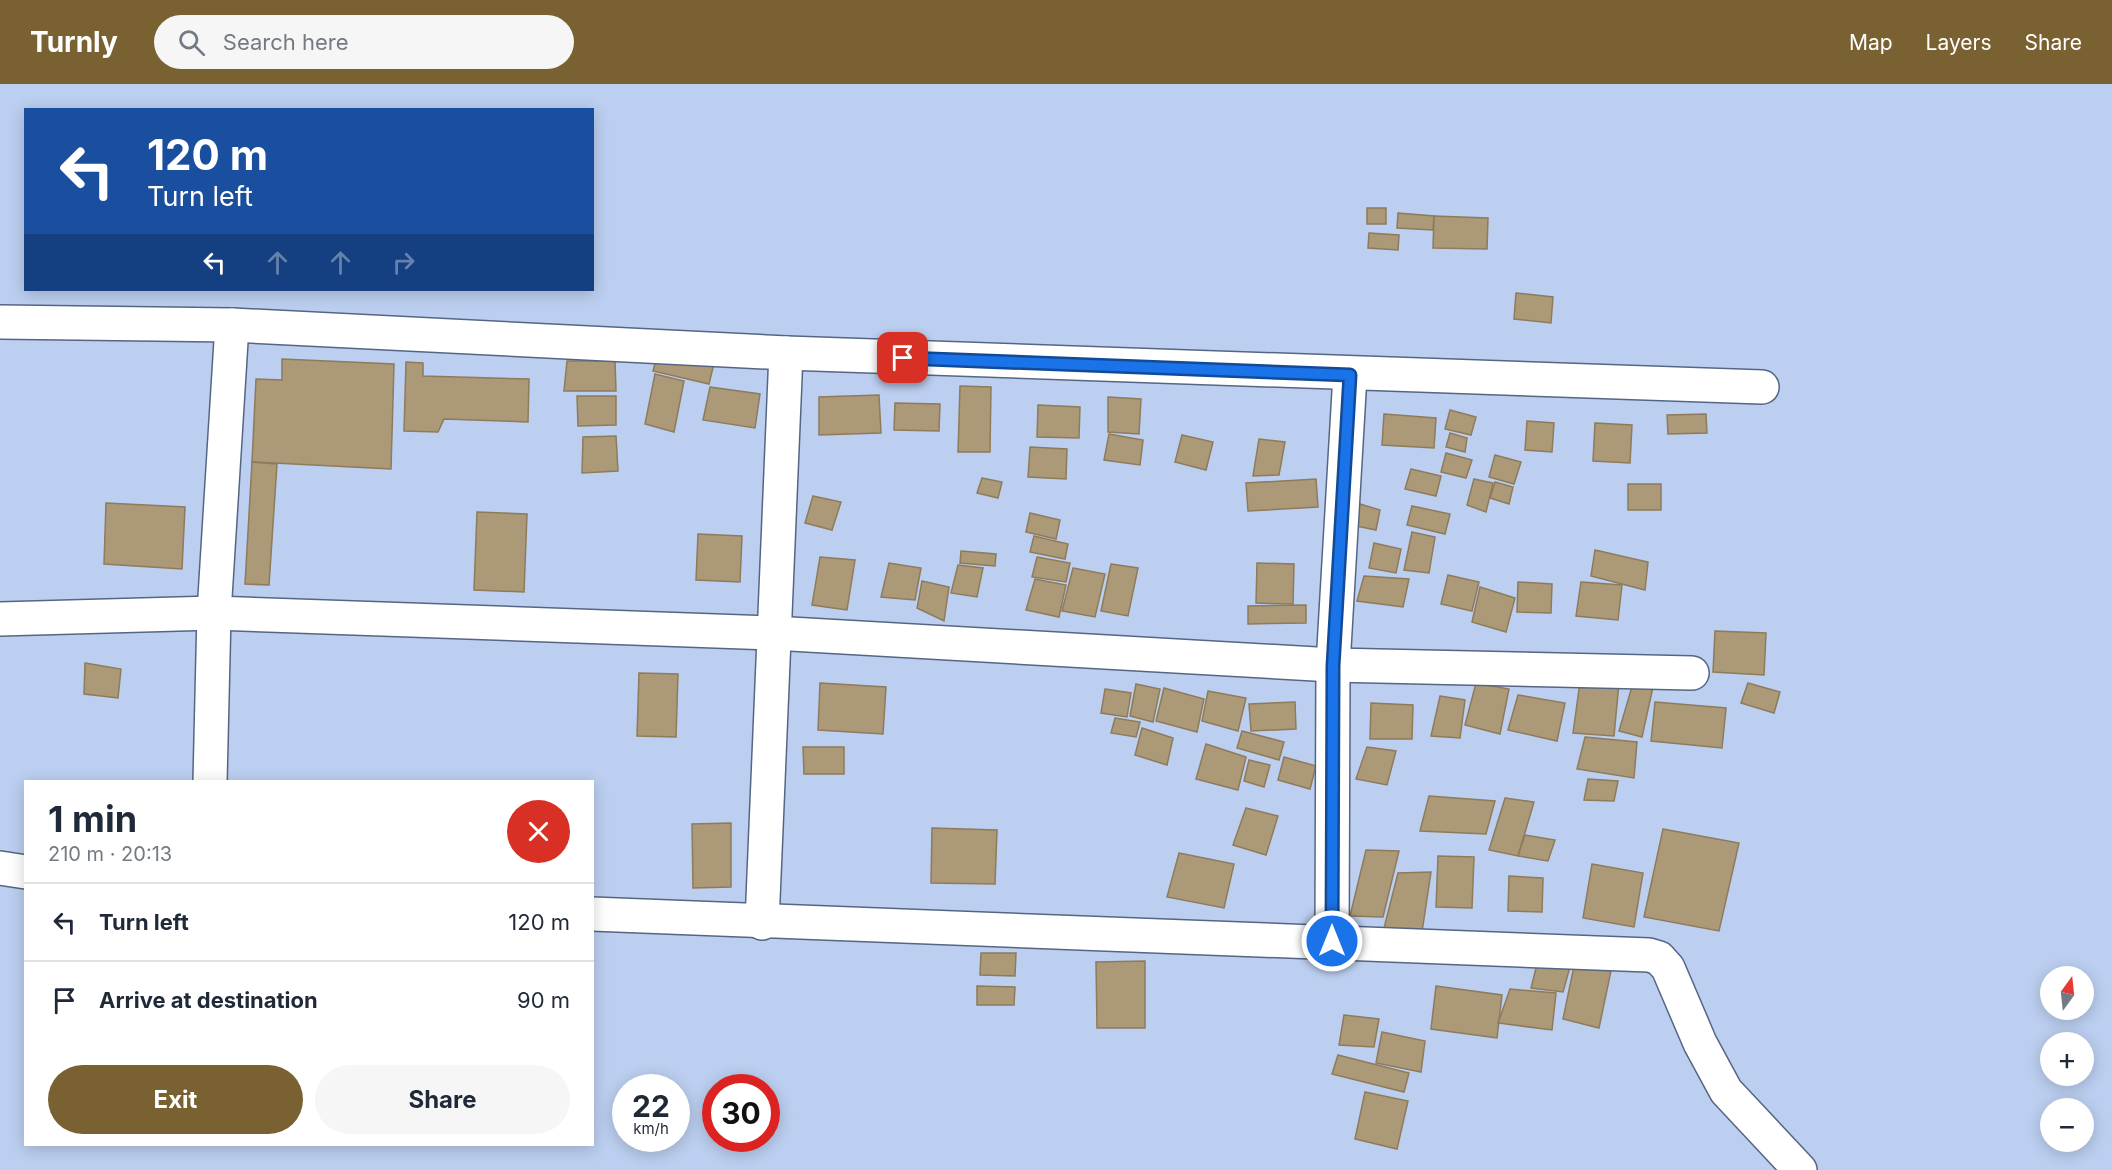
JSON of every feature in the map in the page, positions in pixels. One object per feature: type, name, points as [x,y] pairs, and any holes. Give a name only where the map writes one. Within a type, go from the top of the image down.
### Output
[{"type":"street","points":[[0,322],[232,325],[786,354],[1350,375],[1762,387]]},
{"type":"street","points":[[210,780],[214,613],[232,325]]},
{"type":"street","points":[[762,923],[786,354]]},
{"type":"street","points":[[1332,941],[1333,666],[1350,375]]},
{"type":"street","points":[[0,619],[214,613],[773,633],[1333,666],[1692,673]]},
{"type":"street","points":[[0,868],[24,872]]},
{"type":"street","points":[[594,914],[762,923],[1332,941],[1637,954],[1659,958],[1668,968],[1700,1043],[1726,1091],[1800,1170]]},
{"type":"building","points":[[1367,208],[1386,208],[1386,224],[1367,224]]},
{"type":"building","points":[[1398,213],[1434,216],[1433,230],[1397,228]]},
{"type":"building","points":[[1434,216],[1488,218],[1487,249],[1433,248]]},
{"type":"building","points":[[1369,233],[1399,235],[1398,250],[1368,248]]},
{"type":"building","points":[[1516,293],[1553,297],[1551,323],[1514,319]]},
{"type":"building","points":[[659,349],[715,359],[709,384],[653,371]]},
{"type":"building","points":[[282,359],[394,364],[391,469],[252,462],[256,379],[282,380]]},
{"type":"building","points":[[567,361],[615,361],[616,391],[564,391]]},
{"type":"building","points":[[406,362],[423,363],[423,376],[529,379],[528,422],[444,419],[438,432],[404,431]]},
{"type":"building","points":[[655,374],[684,381],[674,432],[645,424]]},
{"type":"building","points":[[960,386],[991,387],[990,452],[958,452]]},
{"type":"building","points":[[710,387],[760,394],[755,428],[703,420]]},
{"type":"building","points":[[879,395],[881,433],[819,435],[819,397]]},
{"type":"building","points":[[577,396],[616,396],[616,425],[578,426]]},
{"type":"building","points":[[1108,397],[1141,399],[1139,434],[1108,432]]},
{"type":"building","points":[[895,403],[940,404],[939,431],[894,430]]},
{"type":"building","points":[[1038,405],[1080,407],[1079,438],[1037,437]]},
{"type":"building","points":[[1450,410],[1476,417],[1471,435],[1445,429]]},
{"type":"building","points":[[1384,414],[1436,418],[1434,448],[1382,445]]},
{"type":"building","points":[[1706,414],[1707,433],[1668,434],[1667,415]]},
{"type":"building","points":[[1527,421],[1554,423],[1552,452],[1525,450]]},
{"type":"building","points":[[1595,423],[1632,425],[1630,463],[1593,461]]},
{"type":"building","points":[[1450,433],[1467,438],[1465,452],[1446,447]]},
{"type":"building","points":[[1109,434],[1143,440],[1140,465],[1104,460]]},
{"type":"building","points":[[1182,435],[1213,442],[1206,470],[1175,462]]},
{"type":"building","points":[[616,436],[618,471],[582,473],[583,437]]},
{"type":"building","points":[[1259,439],[1285,442],[1279,475],[1253,476]]},
{"type":"building","points":[[1030,447],[1067,449],[1066,479],[1028,477]]},
{"type":"building","points":[[1446,453],[1472,460],[1466,478],[1441,472]]},
{"type":"building","points":[[1495,455],[1521,462],[1514,484],[1489,477]]},
{"type":"building","points":[[252,462],[277,464],[269,585],[245,584]]},
{"type":"building","points":[[1411,469],[1441,476],[1436,496],[1405,489]]},
{"type":"building","points":[[982,478],[1002,482],[998,498],[977,493]]},
{"type":"building","points":[[1316,479],[1318,507],[1248,511],[1246,483]]},
{"type":"building","points":[[1474,479],[1493,483],[1486,512],[1467,505]]},
{"type":"building","points":[[1495,482],[1513,487],[1509,504],[1490,498]]},
{"type":"building","points":[[1628,484],[1661,484],[1661,510],[1628,510]]},
{"type":"building","points":[[813,496],[841,502],[832,530],[805,523]]},
{"type":"building","points":[[106,503],[185,507],[182,569],[104,564]]},
{"type":"building","points":[[1360,504],[1380,510],[1376,530],[1356,526]]},
{"type":"building","points":[[1412,506],[1450,514],[1445,534],[1407,525]]},
{"type":"building","points":[[477,512],[527,514],[524,592],[474,590]]},
{"type":"building","points":[[1030,513],[1060,520],[1056,539],[1026,532]]},
{"type":"building","points":[[1412,532],[1435,537],[1429,573],[1404,570]]},
{"type":"building","points":[[698,534],[742,536],[740,582],[696,580]]},
{"type":"building","points":[[1034,536],[1068,544],[1065,559],[1030,552]]},
{"type":"building","points":[[1374,543],[1401,549],[1396,573],[1369,568]]},
{"type":"building","points":[[1595,550],[1648,562],[1645,590],[1591,576]]},
{"type":"building","points":[[961,551],[996,554],[995,566],[960,563]]},
{"type":"building","points":[[820,557],[855,560],[847,610],[812,605]]},
{"type":"building","points":[[1037,557],[1070,563],[1066,582],[1032,577]]},
{"type":"building","points":[[889,563],[921,568],[915,600],[881,597]]},
{"type":"building","points":[[1257,563],[1294,564],[1293,604],[1256,603]]},
{"type":"building","points":[[1111,564],[1138,568],[1128,616],[1101,611]]},
{"type":"building","points":[[958,565],[983,568],[977,597],[951,593]]},
{"type":"building","points":[[1073,568],[1105,574],[1095,617],[1062,611]]},
{"type":"building","points":[[1448,575],[1479,582],[1472,611],[1441,604]]},
{"type":"building","points":[[1364,576],[1409,579],[1403,607],[1357,601]]},
{"type":"building","points":[[1035,579],[1066,585],[1059,617],[1026,610]]},
{"type":"building","points":[[922,581],[949,587],[944,621],[917,608]]},
{"type":"building","points":[[1518,582],[1552,584],[1551,613],[1517,612]]},
{"type":"building","points":[[1581,582],[1622,585],[1618,620],[1576,616]]},
{"type":"building","points":[[1480,587],[1515,598],[1506,632],[1472,622]]},
{"type":"building","points":[[1306,605],[1306,623],[1248,624],[1248,606]]},
{"type":"building","points":[[1715,631],[1766,633],[1764,675],[1713,672]]},
{"type":"building","points":[[85,663],[121,669],[118,698],[84,694]]},
{"type":"building","points":[[639,673],[678,674],[676,737],[637,736]]},
{"type":"building","points":[[1580,682],[1619,683],[1614,736],[1573,733]]},
{"type":"building","points":[[820,683],[886,687],[883,734],[818,730]]},
{"type":"building","points":[[1476,683],[1509,689],[1500,734],[1465,725]]},
{"type":"building","points":[[1633,683],[1653,687],[1642,737],[1619,731]]},
{"type":"building","points":[[1748,683],[1780,692],[1774,713],[1741,703]]},
{"type":"building","points":[[1136,684],[1160,689],[1153,722],[1130,716]]},
{"type":"building","points":[[1164,688],[1204,699],[1197,732],[1156,721]]},
{"type":"building","points":[[1105,689],[1131,693],[1127,717],[1101,713]]},
{"type":"building","points":[[1208,691],[1246,698],[1238,731],[1202,721]]},
{"type":"building","points":[[1518,695],[1565,703],[1557,741],[1508,730]]},
{"type":"building","points":[[1440,696],[1465,700],[1460,738],[1431,736]]},
{"type":"building","points":[[1295,702],[1296,729],[1251,731],[1249,704]]},
{"type":"building","points":[[1655,702],[1726,708],[1722,748],[1651,741]]},
{"type":"building","points":[[1371,703],[1413,705],[1412,739],[1370,739]]},
{"type":"building","points":[[1115,718],[1140,722],[1136,737],[1111,733]]},
{"type":"building","points":[[1142,728],[1173,738],[1167,765],[1135,755]]},
{"type":"building","points":[[1242,731],[1284,742],[1279,760],[1237,748]]},
{"type":"building","points":[[1585,737],[1637,742],[1634,778],[1577,769]]},
{"type":"building","points":[[1206,744],[1246,757],[1238,790],[1196,779]]},
{"type":"building","points":[[803,747],[844,747],[844,774],[804,774]]},
{"type":"building","points":[[1367,747],[1396,751],[1387,785],[1356,779]]},
{"type":"building","points":[[1284,757],[1316,766],[1310,789],[1278,780]]},
{"type":"building","points":[[1249,760],[1270,765],[1264,787],[1244,781]]},
{"type":"building","points":[[1588,779],[1618,781],[1614,801],[1584,800]]},
{"type":"building","points":[[1429,796],[1495,801],[1486,834],[1420,831]]},
{"type":"building","points":[[1505,798],[1534,802],[1518,856],[1489,850]]},
{"type":"building","points":[[1246,808],[1278,816],[1266,855],[1233,845]]},
{"type":"building","points":[[731,823],[731,887],[693,888],[692,824]]},
{"type":"building","points":[[932,828],[997,830],[995,884],[931,883]]},
{"type":"building","points":[[1663,829],[1739,843],[1719,931],[1644,917]]},
{"type":"building","points":[[1525,835],[1555,840],[1548,861],[1518,856]]},
{"type":"building","points":[[1366,850],[1399,851],[1383,917],[1350,916]]},
{"type":"building","points":[[1179,853],[1234,864],[1224,908],[1167,897]]},
{"type":"building","points":[[1438,856],[1474,857],[1472,908],[1436,907]]},
{"type":"building","points":[[1592,864],[1643,873],[1634,927],[1583,918]]},
{"type":"building","points":[[1431,872],[1422,932],[1384,928],[1398,873]]},
{"type":"building","points":[[1509,876],[1543,878],[1542,912],[1508,911]]},
{"type":"building","points":[[981,953],[1016,953],[1015,976],[980,975]]},
{"type":"building","points":[[1145,961],[1145,1028],[1097,1028],[1096,962]]},
{"type":"building","points":[[1537,964],[1570,967],[1563,992],[1531,988]]},
{"type":"building","points":[[1574,966],[1611,971],[1599,1028],[1563,1019]]},
{"type":"building","points":[[977,986],[1015,987],[1014,1005],[977,1005]]},
{"type":"building","points":[[1436,986],[1502,995],[1497,1038],[1431,1029]]},
{"type":"building","points":[[1510,989],[1556,993],[1552,1030],[1498,1023]]},
{"type":"building","points":[[1344,1015],[1379,1019],[1374,1047],[1339,1045]]},
{"type":"building","points":[[1382,1032],[1425,1041],[1421,1072],[1376,1063]]},
{"type":"building","points":[[1338,1055],[1409,1073],[1404,1092],[1332,1074]]},
{"type":"building","points":[[1365,1092],[1408,1101],[1397,1149],[1355,1139]]},
{"type":"route","points":[[903,358],[1350,375],[1333,666],[1332,941]]}]
